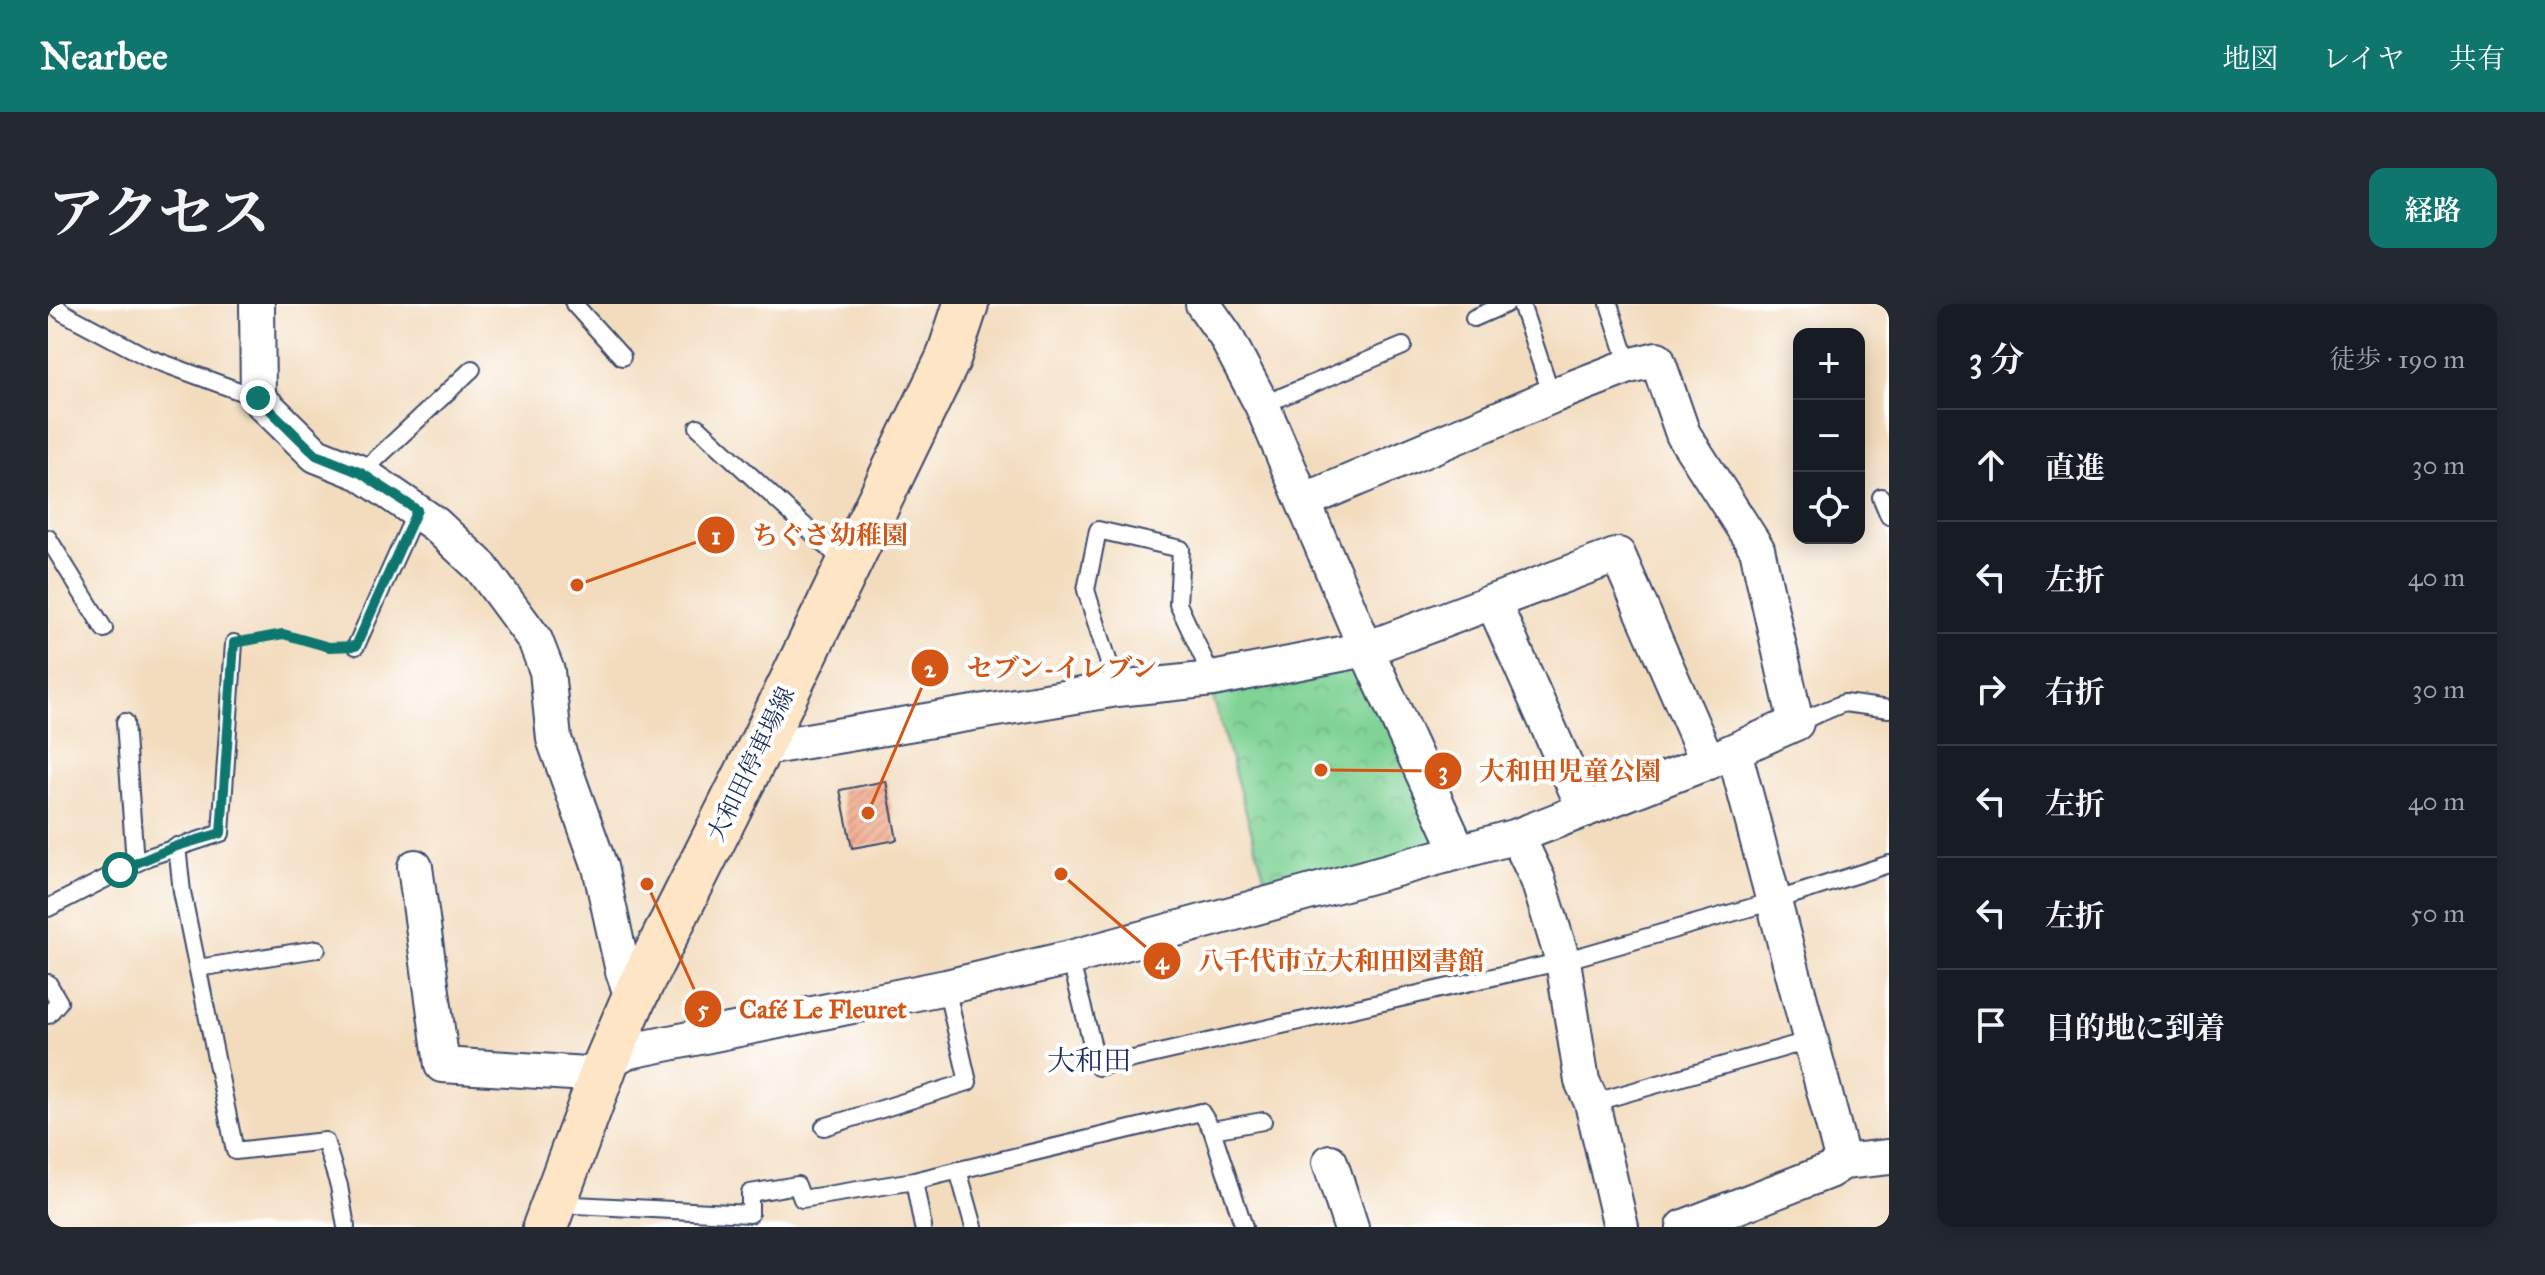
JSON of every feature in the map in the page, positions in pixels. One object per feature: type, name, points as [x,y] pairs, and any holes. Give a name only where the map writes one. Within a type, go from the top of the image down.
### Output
[{"type":"main road","name":"大和田停車場線","points":[[550,1216],[606,1063],[633,1000],[948,359],[966,304]]},
{"type":"street","points":[[257,304],[258,398],[316,455],[361,473],[417,510],[481,567],[535,640],[547,671],[554,739],[600,867],[623,971],[633,1000]]},
{"type":"street","points":[[1203,304],[1225,335],[1262,405],[1366,649],[1459,852]]},
{"type":"street","points":[[415,867],[442,1065],[587,1074],[625,1052],[946,987],[1070,958],[1517,836],[1721,756],[1796,723],[1757,549],[1683,434],[1657,359],[1629,366],[1552,396],[1304,501]]},
{"type":"street","points":[[759,749],[1117,689],[1213,679],[1366,649],[1618,555],[1721,756],[1774,901],[1843,1162]]},
{"type":"street","points":[[1493,602],[1585,810]]},
{"type":"street","points":[[1517,836],[1538,880],[1563,961],[1582,1081],[1592,1103],[1621,1227]]},
{"type":"street","points":[[1684,1227],[1717,1220],[1843,1162],[1889,1157]]},
{"type":"street","points":[[1330,1162],[1351,1227]]},
{"type":"lane","points":[[53,304],[64,313],[149,358],[258,398]]},
{"type":"lane","points":[[574,304],[622,357]]},
{"type":"lane","points":[[1474,318],[1506,304]]},
{"type":"lane","points":[[1521,304],[1552,396]]},
{"type":"lane","points":[[1609,304],[1629,366]]},
{"type":"lane","points":[[1262,405],[1403,346]]},
{"type":"lane","points":[[361,473],[472,369]]},
{"type":"lane","points":[[698,427],[848,566]]},
{"type":"lane","points":[[1881,497],[1889,516]]},
{"type":"lane","points":[[356,646],[417,510]]},
{"type":"lane","points":[[1117,689],[1086,590],[1098,530],[1181,549],[1178,604],[1213,679]]},
{"type":"lane","points":[[48,538],[104,629]]},
{"type":"lane","points":[[48,908],[135,863],[221,833],[234,643]]},
{"type":"lane","points":[[1796,723],[1844,703],[1889,709]]},
{"type":"lane","points":[[125,722],[135,863]]},
{"type":"lane","points":[[177,846],[182,892],[235,1151],[325,1141],[339,1186],[346,1227]]},
{"type":"lane","points":[[1070,958],[1098,1067],[1563,961],[1774,901],[1889,864]]},
{"type":"lane","points":[[198,968],[317,949]]},
{"type":"lane","points":[[48,983],[59,1002],[48,1015]]},
{"type":"lane","points":[[824,1127],[968,1082],[946,987]]},
{"type":"lane","points":[[1592,1103],[1811,1040]]},
{"type":"lane","points":[[550,1216],[749,1221],[750,1193],[797,1185],[802,1199],[914,1181],[1201,1112],[1212,1130],[1244,1227]]},
{"type":"lane","points":[[1212,1130],[1263,1121]]},
{"type":"lane","points":[[958,1170],[974,1227]]},
{"type":"lane","points":[[914,1181],[923,1227]]},
{"type":"path","points":[[234,643],[283,634],[329,647],[356,646]]},
{"type":"green space","points":[[1364,667],[1439,847],[1270,896],[1212,694]]},
{"type":"building","points":[[886,781],[897,840],[852,848],[840,790]]},
{"type":"place","name":"ちぐさ幼稚園","points":[[577,585]]},
{"type":"place","name":"大和田児童公園","points":[[1321,770]]},
{"type":"place","name":"セブン-イレブン","points":[[868,813]]},
{"type":"place","name":"八千代市立大和田図書館","points":[[1061,874]]},
{"type":"place","name":"Café Le Fleuret","points":[[647,884]]},
{"type":"district","name":"大和田","points":[[1089,1060]]},
{"type":"route","points":[[120,870],[177,846],[221,833],[234,643],[283,634],[329,647],[356,646],[417,510],[361,473],[316,455],[258,398]]}]
